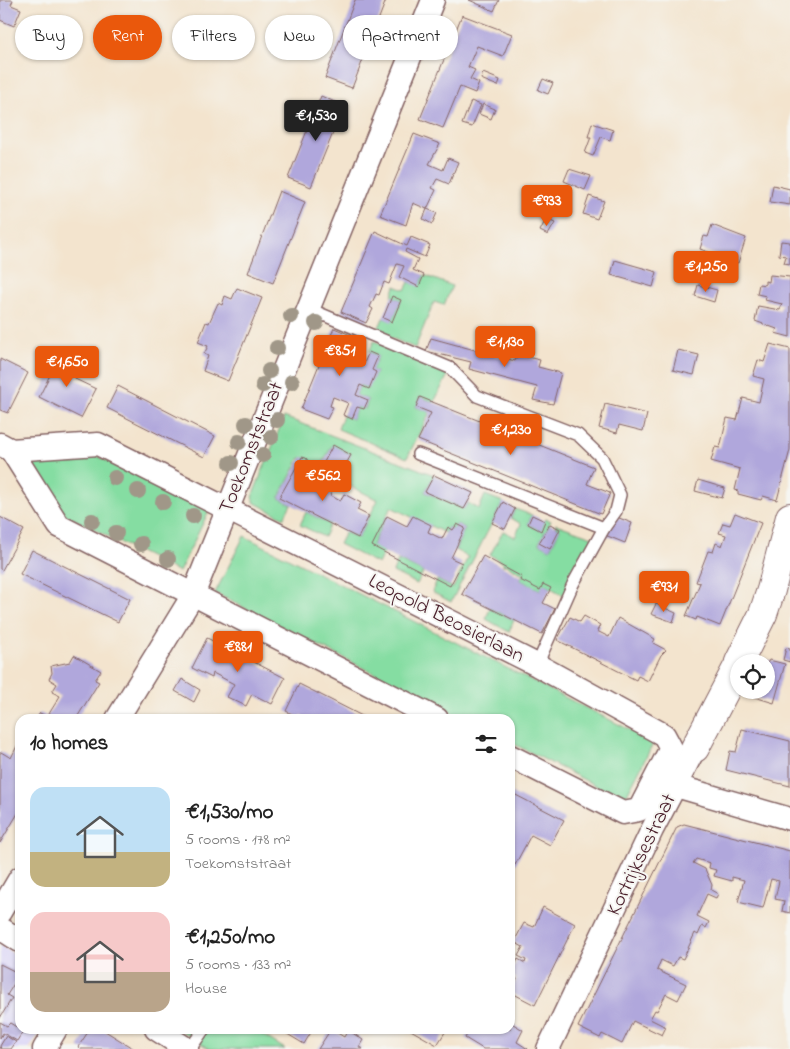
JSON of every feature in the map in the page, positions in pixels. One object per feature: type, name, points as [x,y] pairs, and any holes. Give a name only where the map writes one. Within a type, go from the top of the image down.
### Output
[{"type":"street","name":"Toekomststraat","points":[[120,714],[193,595],[307,308],[433,0]]},
{"type":"street","name":"Leopold Beosierlaan","points":[[6,447],[98,444],[537,664],[664,735],[671,748],[639,810],[623,813],[515,759]]},
{"type":"street","name":"Leopold Beosierlaan","points":[[6,447],[59,526],[427,714]]},
{"type":"street","name":"Kortrijksestraat","points":[[743,654],[771,590],[790,520]]},
{"type":"street","name":"Kortrijksestraat","points":[[548,1049],[676,786],[730,680]]},
{"type":"street","points":[[676,786],[790,819]]},
{"type":"street","points":[[0,912],[15,886]]},
{"type":"street","points":[[0,928],[15,938]]},
{"type":"street","points":[[44,1049],[53,1034]]},
{"type":"street","points":[[164,1034],[189,1049]]},
{"type":"lane","points":[[307,308],[450,368],[477,396],[578,435],[602,458],[620,496],[616,511],[604,528],[573,584],[537,664]]},
{"type":"lane","points":[[418,454],[604,528]]},
{"type":"lane","points":[[189,1049],[200,1034]]},
{"type":"shaded area","points":[[0,945],[15,955],[15,1034],[39,1034],[29,1049],[0,1049]]},
{"type":"green space","points":[[424,275],[452,286],[444,305],[434,302],[415,348],[377,332],[383,318],[392,321],[401,300],[392,296],[395,286],[405,290],[409,282],[419,286]]},
{"type":"green space","points":[[374,341],[450,371],[434,402],[420,397],[416,407],[430,412],[407,458],[338,429],[343,415],[352,419],[357,407],[365,409],[368,400],[356,395],[360,385],[368,389],[376,372],[372,370],[378,356],[369,352]]},
{"type":"green space","points":[[284,417],[434,475],[425,492],[464,509],[468,503],[479,509],[485,495],[503,502],[451,602],[432,592],[437,580],[453,588],[468,557],[455,550],[465,528],[457,524],[453,530],[448,527],[445,533],[391,507],[372,545],[384,552],[378,564],[339,544],[345,532],[358,538],[378,500],[338,480],[351,454],[332,446],[319,470],[308,465],[306,458],[300,458],[279,498],[291,504],[284,518],[255,503],[252,497]]},
{"type":"green space","points":[[93,454],[209,511],[179,572],[64,514],[28,461],[30,458]]},
{"type":"green space","points":[[515,509],[532,515],[528,524],[540,530],[546,519],[551,521],[539,543],[550,549],[560,529],[555,526],[556,524],[595,538],[565,596],[544,584],[540,590],[520,580],[523,574],[505,564],[503,566],[504,563],[490,555],[503,531],[515,537],[521,524],[511,518]]},
{"type":"green space","points":[[306,512],[330,524],[324,537],[300,525]]},
{"type":"green space","points":[[244,536],[654,742],[624,800],[515,745],[515,714],[454,714],[215,593]]},
{"type":"green space","points":[[398,560],[423,572],[417,584],[393,572]]},
{"type":"green space","points":[[490,608],[514,620],[509,632],[486,619]]},
{"type":"green space","points":[[186,1034],[261,1034],[285,1049],[210,1049]]},
{"type":"building","points":[[0,0],[13,0],[11,5],[21,9],[19,15],[15,15],[14,26],[0,20]]},
{"type":"building","points":[[355,0],[386,0],[380,15],[349,15]]},
{"type":"building","points":[[469,0],[499,0],[494,11]]},
{"type":"building","points":[[462,15],[512,34],[503,56],[477,46],[468,67],[475,70],[470,79],[479,83],[475,93],[460,87],[443,128],[420,119],[444,60],[458,60],[458,25]]},
{"type":"building","points":[[343,31],[343,60],[363,60],[352,88],[325,78]]},
{"type":"building","points":[[483,73],[500,80],[498,86],[481,79]]},
{"type":"building","points":[[543,79],[553,83],[548,94],[538,90]]},
{"type":"building","points":[[321,96],[344,106],[311,187],[288,178]]},
{"type":"building","points":[[471,101],[481,105],[472,127],[462,124]]},
{"type":"building","points":[[483,104],[495,109],[491,119],[479,114]]},
{"type":"building","points":[[592,123],[613,130],[610,140],[601,137],[593,156],[585,153],[591,137],[588,137]]},
{"type":"building","points":[[414,134],[440,144],[429,164],[443,170],[448,158],[458,162],[449,184],[437,179],[432,188],[436,190],[427,209],[413,203],[406,225],[380,215]]},
{"type":"building","points":[[569,169],[591,176],[585,190],[564,181]]},
{"type":"building","points":[[773,185],[790,189],[790,205],[770,202]]},
{"type":"building","points":[[279,191],[305,202],[273,283],[248,273]]},
{"type":"building","points":[[589,196],[604,201],[597,219],[583,214]]},
{"type":"building","points":[[427,209],[437,213],[432,224],[423,219]]},
{"type":"building","points":[[546,219],[555,223],[548,235],[540,231]]},
{"type":"building","points":[[712,225],[746,238],[738,263],[700,249],[704,236],[708,237]]},
{"type":"building","points":[[375,231],[407,246],[411,237],[430,245],[425,257],[406,249],[405,252],[418,259],[413,270],[424,275],[419,287],[399,277],[404,266],[397,264],[389,284],[384,282],[379,295],[376,294],[370,307],[373,309],[366,323],[341,312]]},
{"type":"building","points":[[781,241],[790,242],[790,264],[784,263],[786,256],[779,255]]},
{"type":"building","points":[[615,260],[657,272],[653,287],[611,275]]},
{"type":"building","points":[[770,275],[790,277],[790,337],[775,333],[777,329],[755,321],[758,306],[780,310],[782,304],[765,300],[766,296],[757,294],[759,284],[765,285],[765,281],[769,282]]},
{"type":"building","points":[[698,285],[717,290],[714,302],[695,296]]},
{"type":"building","points":[[237,288],[262,298],[228,381],[203,371],[208,356],[204,354],[208,346],[198,342],[206,322],[209,323],[218,303],[222,305],[225,296],[232,299]]},
{"type":"building","points":[[392,296],[401,300],[392,322],[383,318]]},
{"type":"building","points":[[334,328],[360,339],[355,353],[352,352],[350,357],[364,363],[369,352],[378,356],[372,370],[376,372],[369,389],[360,385],[356,395],[368,400],[364,409],[357,407],[352,419],[343,415],[348,403],[333,397],[330,406],[333,407],[327,419],[301,409]]},
{"type":"building","points":[[431,338],[515,361],[518,355],[540,360],[538,367],[561,373],[553,404],[533,400],[537,387],[469,369],[471,362],[426,351]]},
{"type":"building","points":[[770,344],[790,349],[790,450],[777,500],[763,496],[761,500],[738,494],[738,491],[735,490],[740,469],[711,461],[715,447],[720,448],[727,418],[737,420],[743,398],[759,402],[764,379],[753,376],[758,360],[764,362]]},
{"type":"building","points":[[678,350],[699,355],[694,375],[673,370]]},
{"type":"building","points":[[60,355],[82,365],[75,379],[96,389],[81,418],[39,397]]},
{"type":"building","points":[[0,359],[28,373],[8,413],[0,410]]},
{"type":"building","points":[[118,386],[215,436],[204,457],[107,408]]},
{"type":"building","points":[[420,397],[594,467],[587,484],[610,493],[601,514],[418,440],[431,413],[416,407]]},
{"type":"building","points":[[605,404],[647,414],[643,431],[619,425],[617,433],[599,428]]},
{"type":"building","points":[[333,445],[351,455],[340,475],[322,466]]},
{"type":"building","points":[[302,457],[306,458],[309,462],[300,480],[302,481],[306,473],[334,488],[330,495],[340,501],[344,494],[361,503],[357,510],[369,516],[358,538],[279,498]]},
{"type":"building","points":[[434,475],[473,493],[464,509],[425,492]]},
{"type":"building","points":[[698,480],[725,488],[722,498],[695,491]]},
{"type":"building","points":[[503,502],[515,509],[505,529],[492,523]]},
{"type":"building","points":[[735,513],[761,523],[720,626],[697,617],[696,620],[686,616],[700,583],[696,582],[708,551],[713,552],[716,543],[722,546],[726,535],[719,533],[723,523],[730,525]]},
{"type":"building","points":[[532,515],[545,521],[541,531],[528,524]]},
{"type":"building","points":[[387,516],[407,526],[413,516],[431,525],[428,532],[442,539],[448,527],[453,530],[457,524],[465,528],[451,558],[462,563],[450,586],[372,546]]},
{"type":"building","points":[[614,516],[632,523],[625,543],[605,535]]},
{"type":"building","points":[[0,517],[24,530],[2,570],[0,569]]},
{"type":"building","points":[[550,524],[560,529],[550,549],[539,543]]},
{"type":"building","points":[[32,550],[130,599],[118,622],[20,574]]},
{"type":"building","points":[[483,556],[522,577],[520,580],[540,590],[543,584],[551,588],[543,603],[555,609],[542,634],[462,594]]},
{"type":"building","points":[[648,576],[659,582],[654,592],[643,586]]},
{"type":"building","points":[[656,604],[676,613],[673,622],[651,614]]},
{"type":"building","points":[[584,616],[600,625],[597,631],[609,637],[618,618],[655,639],[653,643],[666,650],[661,655],[648,681],[638,676],[636,680],[557,640],[570,617],[580,622]]},
{"type":"building","points":[[207,638],[285,678],[272,704],[252,694],[246,706],[227,697],[234,684],[213,673],[212,678],[192,668]]},
{"type":"building","points":[[786,648],[790,649],[790,662],[783,660]]},
{"type":"building","points":[[74,655],[101,671],[95,680],[99,682],[79,714],[49,714],[60,696],[52,692],[57,684],[49,679],[52,673],[51,666],[70,662]]},
{"type":"building","points":[[775,662],[785,664],[774,703],[761,699],[775,699]]},
{"type":"building","points":[[182,679],[200,690],[194,702],[175,691]]},
{"type":"building","points":[[299,684],[358,714],[292,714],[286,711]]},
{"type":"building","points":[[742,729],[790,741],[790,786],[726,770],[730,751],[736,752]]},
{"type":"building","points":[[15,750],[15,818],[0,843],[0,754],[1,752],[11,758]]},
{"type":"building","points":[[515,795],[564,820],[550,845],[531,835],[515,865]]},
{"type":"building","points":[[684,824],[790,851],[790,913],[782,911],[784,901],[775,899],[779,881],[771,879],[763,908],[738,902],[744,880],[732,877],[732,881],[714,876],[716,870],[709,868],[710,863],[696,859],[693,863],[705,869],[712,885],[711,890],[718,894],[716,898],[707,894],[697,916],[709,922],[706,928],[702,926],[698,935],[695,933],[683,959],[678,957],[673,966],[661,960],[657,970],[686,984],[678,1000],[666,994],[657,1011],[655,1010],[650,1019],[666,1027],[662,1035],[633,1021],[622,1044],[602,1034],[600,1038],[578,1027],[677,827]]},
{"type":"building","points":[[543,907],[575,924],[535,1005],[515,995],[515,983],[517,979],[515,978],[515,965],[518,959],[525,963],[526,960],[518,956],[523,947],[515,943],[515,940],[524,923],[534,927]]},
{"type":"building","points":[[0,964],[15,972],[15,982],[7,995],[12,998],[0,1018]]},
{"type":"building","points":[[0,1022],[7,1026],[10,1023],[15,1026],[15,1034],[21,1034],[17,1041],[3,1033],[0,1038]]},
{"type":"building","points":[[515,1025],[523,1030],[517,1042],[528,1049],[483,1049],[465,1038],[467,1034],[515,1034]]},
{"type":"building","points":[[87,1034],[110,1034],[134,1049],[81,1049],[78,1047]]},
{"type":"building","points":[[287,1034],[310,1034],[304,1044]]},
{"type":"building","points":[[328,1034],[339,1034],[344,1037],[346,1034],[354,1034],[363,1040],[359,1047],[363,1049],[318,1049]]},
{"type":"building","points":[[418,1034],[444,1034],[437,1045]]},
{"type":"building","points":[[6,1036],[16,1042],[11,1049],[1,1049],[0,1046]]}]
